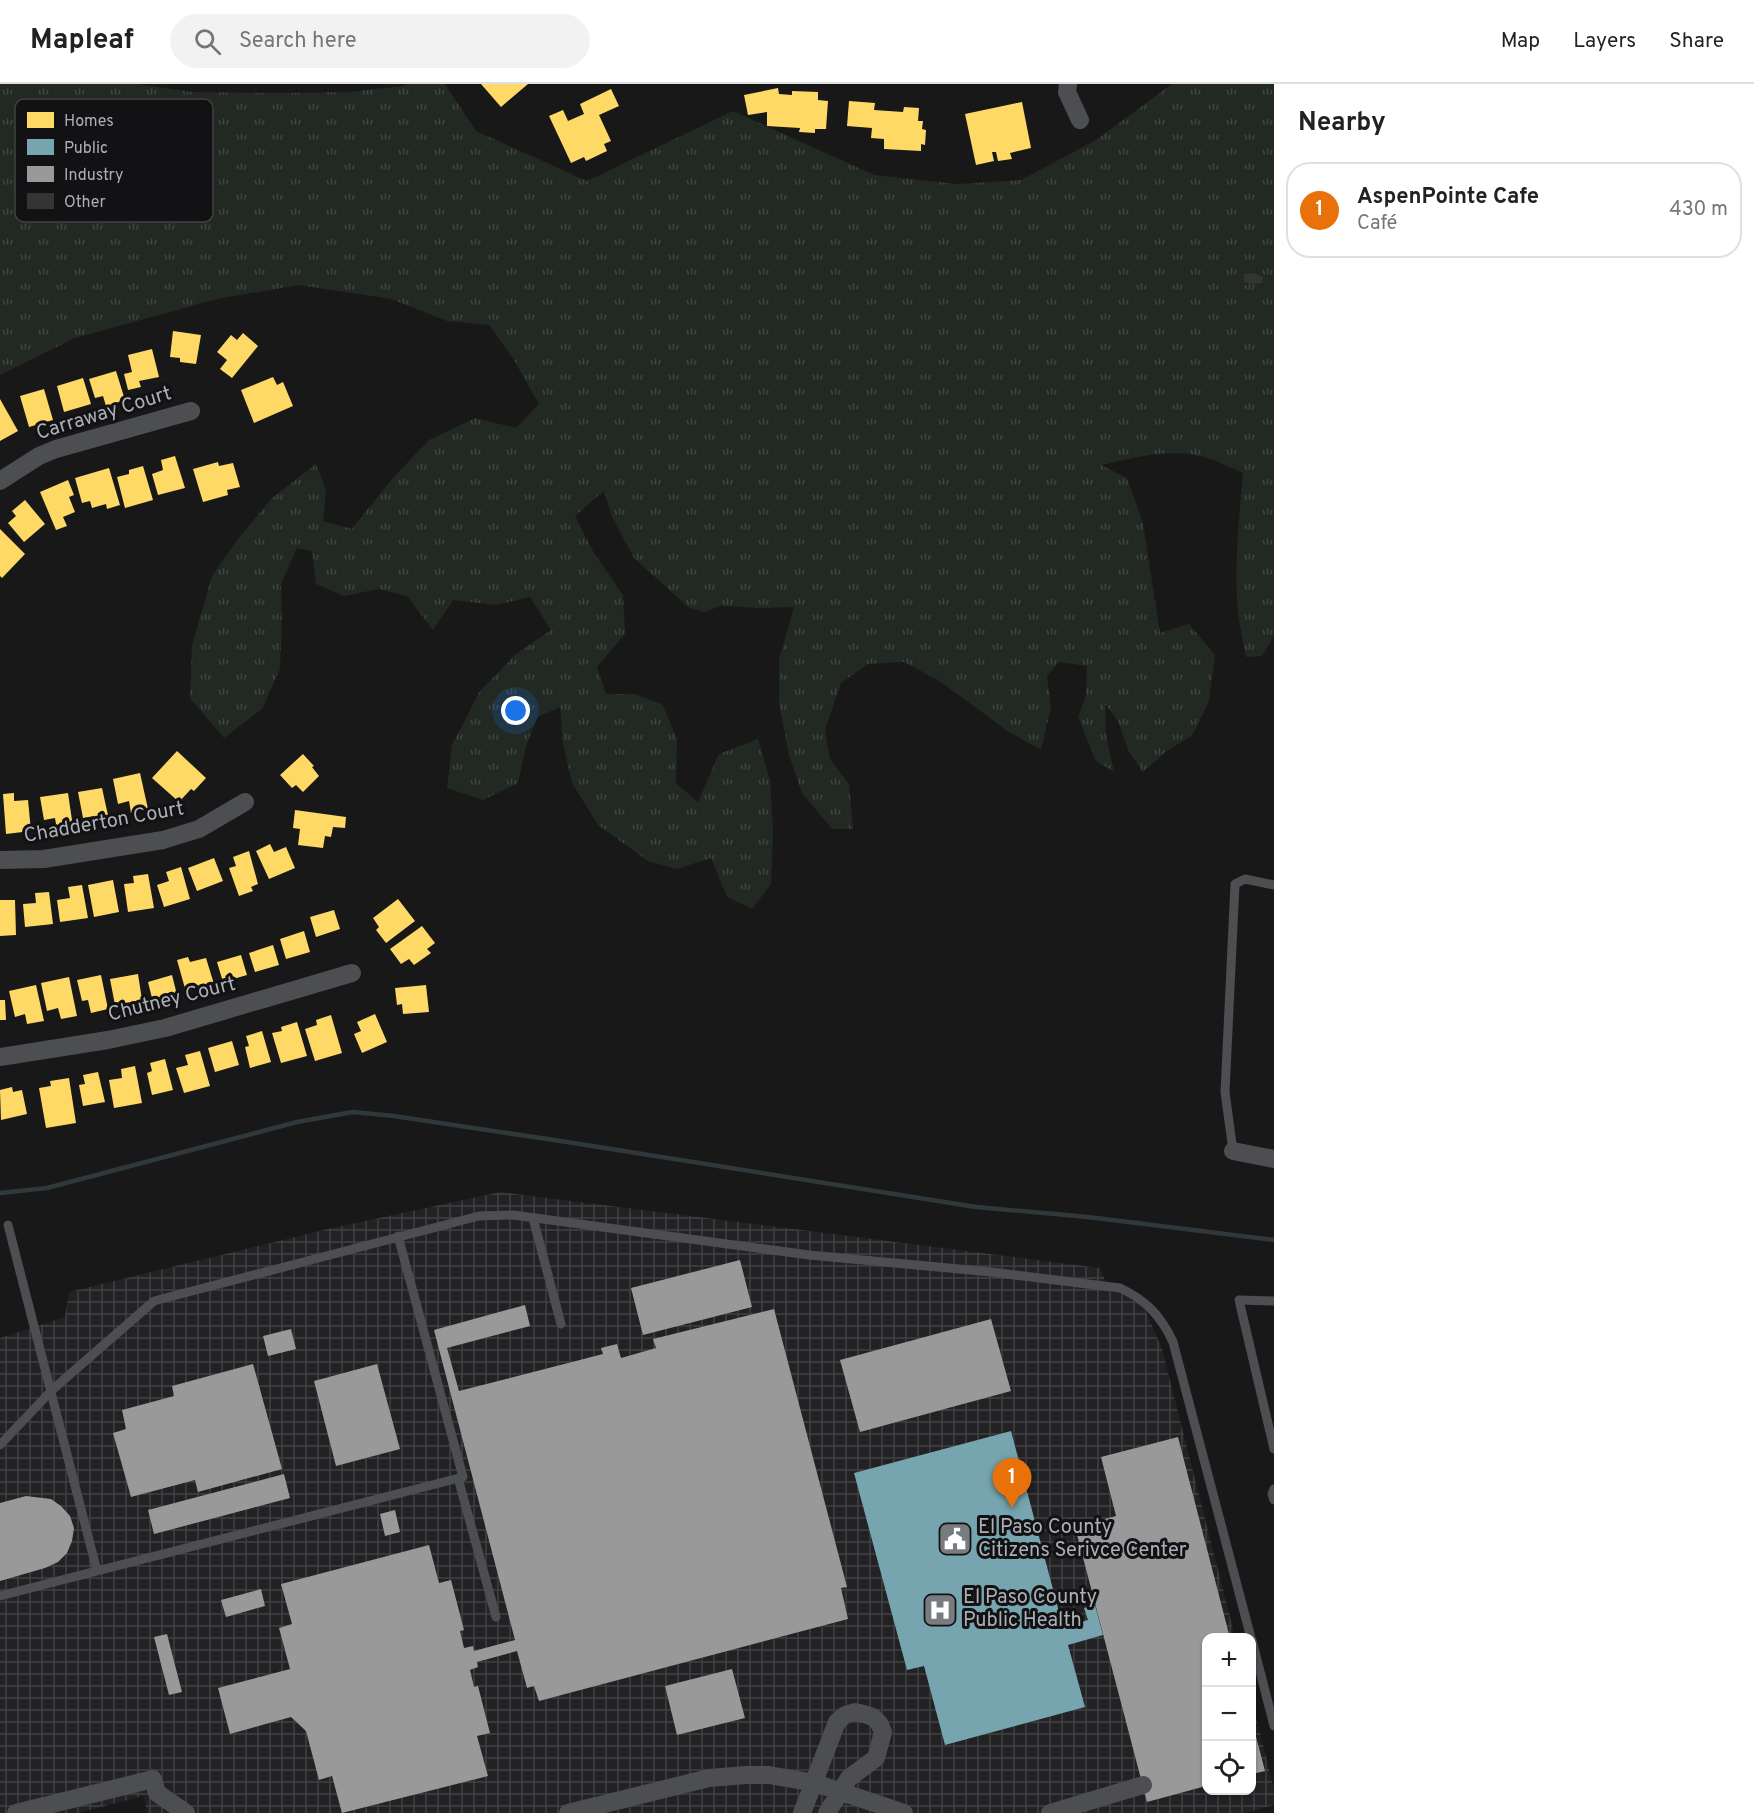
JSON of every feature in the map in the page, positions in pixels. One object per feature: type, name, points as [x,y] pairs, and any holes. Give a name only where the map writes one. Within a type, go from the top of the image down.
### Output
[{"type":"street","points":[[1068,84],[1067,92],[1080,120]]},
{"type":"street","name":"Carraway Court","points":[[0,481],[39,456],[56,449],[191,411]]},
{"type":"street","name":"Chadderton Court","points":[[0,860],[44,859],[163,840],[199,829],[245,802]]},
{"type":"street","name":"Chutney Court","points":[[0,1057],[108,1040],[165,1028],[352,973]]},
{"type":"street","points":[[1233,1151],[1274,1159]]},
{"type":"street","points":[[802,1813],[837,1722],[845,1715],[855,1712],[873,1717],[883,1732],[876,1758],[849,1778],[827,1813]]},
{"type":"street","points":[[568,1813],[686,1783],[725,1776],[769,1775],[815,1783],[902,1813]]},
{"type":"street","points":[[16,1813],[153,1779],[157,1793],[186,1813]]},
{"type":"street","points":[[1050,1813],[1143,1785]]},
{"type":"lane","points":[[1233,1151],[1225,1092],[1235,884],[1245,879],[1274,885]]},
{"type":"lane","points":[[0,1445],[52,1390],[154,1301],[479,1216],[496,1214],[533,1218],[809,1255],[991,1272],[1120,1288],[1149,1305],[1159,1316],[1173,1342],[1249,1633]]},
{"type":"lane","points":[[533,1218],[561,1323]]},
{"type":"lane","points":[[8,1225],[97,1571]]},
{"type":"lane","points":[[0,1596],[463,1477],[398,1236]]},
{"type":"lane","points":[[1274,1301],[1239,1300],[1274,1449]]},
{"type":"lane","points":[[458,1478],[496,1617]]},
{"type":"lane","points":[[1274,1489],[1274,1500]]},
{"type":"lane","points":[[1256,1658],[1274,1726]]},
{"type":"shaded area","points":[[501,1192],[1100,1268],[1105,1280],[1144,1307],[1162,1349],[1234,1633],[1202,1633],[1202,1795],[1256,1795],[1256,1717],[1274,1789],[1274,1805],[1244,1813],[148,1813],[143,1796],[78,1813],[0,1813],[0,1338],[65,1317],[69,1292],[332,1228]]},
{"type":"green space","points":[[0,84],[137,84],[192,92],[288,93],[348,92],[408,84],[445,84],[476,131],[587,181],[733,111],[874,175],[957,184],[1021,180],[1096,140],[1172,84],[1274,84],[1274,636],[1262,656],[1246,657],[1238,612],[1237,577],[1243,473],[1208,458],[1181,453],[1154,454],[1101,465],[1127,478],[1143,523],[1160,633],[1189,624],[1215,655],[1209,701],[1192,736],[1168,750],[1143,772],[1129,752],[1118,721],[1105,704],[1106,735],[1114,772],[1096,761],[1078,717],[1086,696],[1087,666],[1059,662],[1047,676],[1051,707],[1041,750],[1009,732],[938,680],[904,662],[868,664],[841,683],[825,730],[830,759],[849,784],[853,829],[832,829],[802,793],[789,755],[779,703],[779,660],[794,607],[721,606],[704,612],[688,607],[634,558],[612,517],[604,491],[575,516],[594,553],[623,595],[625,634],[597,667],[606,694],[635,694],[663,705],[677,740],[676,783],[698,802],[719,754],[758,739],[770,780],[773,831],[771,884],[752,909],[727,897],[711,858],[677,869],[648,861],[598,825],[572,783],[563,744],[560,707],[537,717],[526,746],[518,783],[483,800],[447,788],[452,745],[480,691],[516,654],[551,630],[530,597],[496,605],[453,600],[433,630],[407,596],[378,589],[344,596],[316,584],[312,551],[297,548],[281,584],[280,669],[262,709],[224,738],[190,698],[192,645],[212,576],[238,539],[271,499],[316,464],[326,490],[323,521],[352,529],[391,480],[429,440],[475,418],[516,428],[539,404],[514,360],[489,325],[447,321],[391,299],[299,285],[217,299],[75,338],[0,375]]},
{"type":"building: Homes","points":[[481,84],[528,84],[501,107]]},
{"type":"building: Homes","points":[[778,88],[779,94],[792,95],[792,91],[818,92],[818,100],[828,101],[826,129],[815,129],[815,133],[799,132],[800,128],[767,126],[767,112],[748,115],[744,95]]},
{"type":"building: Homes","points":[[611,89],[619,106],[599,115],[611,141],[604,144],[607,151],[586,161],[584,157],[571,163],[549,116],[563,110],[568,121],[584,114],[580,104]]},
{"type":"building: Homes","points":[[849,101],[875,103],[874,110],[903,112],[904,107],[919,108],[918,121],[923,121],[922,129],[926,130],[925,145],[921,144],[921,151],[884,149],[884,139],[871,138],[872,128],[847,126]]},
{"type":"building: Homes","points":[[1022,102],[1031,148],[1010,153],[1012,159],[998,161],[996,152],[992,152],[994,161],[976,165],[965,114]]},
{"type":"building: Homes","points":[[173,331],[201,335],[196,364],[180,362],[180,358],[170,357]]},
{"type":"building: Homes","points":[[243,333],[258,346],[232,378],[220,369],[227,360],[217,352],[231,335],[237,340]]},
{"type":"building: Homes","points":[[152,349],[159,377],[139,381],[141,387],[128,390],[124,374],[132,372],[128,355]]},
{"type":"building: Homes","points":[[116,371],[125,400],[106,406],[103,396],[95,398],[89,379]]},
{"type":"building: Homes","points":[[273,377],[277,385],[283,382],[293,406],[254,423],[241,390]]},
{"type":"building: Homes","points":[[83,378],[91,404],[64,412],[57,386]]},
{"type":"building: Homes","points":[[44,389],[53,420],[29,427],[20,396]]},
{"type":"building: Homes","points":[[0,399],[18,431],[0,441]]},
{"type":"building: Homes","points":[[175,456],[185,488],[158,495],[152,474],[163,470],[161,460]]},
{"type":"building: Homes","points":[[218,462],[219,466],[233,463],[240,487],[227,490],[228,495],[203,502],[193,469]]},
{"type":"building: Homes","points":[[143,466],[153,500],[125,508],[117,477],[129,474],[129,470]]},
{"type":"building: Homes","points":[[109,468],[120,505],[107,509],[106,504],[92,508],[90,501],[82,503],[75,478]]},
{"type":"building: Homes","points":[[68,480],[74,495],[69,497],[75,512],[63,517],[67,526],[56,530],[40,492]]},
{"type":"building: Homes","points":[[25,500],[45,524],[24,542],[8,523],[16,516],[12,511]]},
{"type":"building: Homes","points":[[0,529],[25,554],[2,578],[0,576]]},
{"type":"building: Homes","points":[[177,751],[206,778],[179,802],[152,778]]},
{"type":"building: Homes","points":[[303,754],[314,766],[312,767],[319,776],[303,792],[296,785],[292,788],[280,775]]},
{"type":"building: Homes","points":[[140,773],[148,809],[131,813],[129,801],[118,804],[113,779]]},
{"type":"building: Homes","points":[[102,788],[109,820],[95,823],[94,816],[83,818],[78,792]]},
{"type":"building: Homes","points":[[14,793],[14,801],[28,800],[31,831],[6,834],[3,794]]},
{"type":"building: Homes","points":[[68,793],[73,827],[57,830],[55,818],[44,820],[40,797]]},
{"type":"building: Homes","points":[[295,810],[346,817],[345,828],[333,827],[331,837],[325,836],[323,848],[298,845],[300,829],[293,828]]},
{"type":"building: Homes","points":[[270,844],[274,852],[286,847],[295,868],[269,879],[256,851]]},
{"type":"building: Homes","points":[[249,851],[258,884],[251,887],[253,891],[239,896],[229,868],[236,866],[233,857]]},
{"type":"building: Homes","points":[[214,858],[223,881],[197,891],[188,868]]},
{"type":"building: Homes","points":[[181,867],[190,899],[164,907],[157,885],[169,881],[166,872]]},
{"type":"building: Homes","points":[[148,874],[154,908],[128,912],[124,884],[134,883],[133,876]]},
{"type":"building: Homes","points":[[113,880],[119,912],[94,917],[88,885]]},
{"type":"building: Homes","points":[[82,885],[88,918],[60,922],[57,900],[70,898],[68,887]]},
{"type":"building: Homes","points":[[49,892],[53,924],[25,927],[23,904],[36,903],[35,893]]},
{"type":"building: Homes","points":[[398,899],[415,921],[386,943],[376,930],[379,927],[373,918]]},
{"type":"building: Homes","points":[[0,900],[15,900],[16,935],[0,936]]},
{"type":"building: Homes","points":[[334,910],[340,929],[316,937],[310,917]]},
{"type":"building: Homes","points":[[422,926],[435,943],[427,949],[431,953],[414,965],[409,959],[401,964],[390,949]]},
{"type":"building: Homes","points":[[304,931],[310,952],[286,959],[280,939]]},
{"type":"building: Homes","points":[[273,945],[279,965],[255,972],[249,953]]},
{"type":"building: Homes","points":[[241,955],[247,975],[223,982],[217,962]]},
{"type":"building: Homes","points":[[188,957],[190,962],[206,958],[214,984],[186,992],[177,960]]},
{"type":"building: Homes","points":[[138,974],[142,1000],[115,1005],[110,979]]},
{"type":"building: Homes","points":[[101,975],[108,1009],[91,1013],[88,1000],[82,1001],[77,980]]},
{"type":"building: Homes","points":[[172,975],[177,995],[153,1002],[148,982]]},
{"type":"building: Homes","points":[[69,977],[77,1016],[61,1019],[58,1008],[47,1011],[41,983]]},
{"type":"building: Homes","points":[[36,985],[44,1021],[27,1024],[25,1014],[15,1017],[9,991]]},
{"type":"building: Homes","points":[[426,985],[429,1012],[403,1014],[402,1004],[397,1005],[395,988]]},
{"type":"building: Homes","points":[[0,1000],[5,1000],[6,1020],[0,1020]]},
{"type":"building: Homes","points":[[375,1014],[387,1042],[362,1053],[354,1034],[361,1031],[357,1022]]},
{"type":"building: Homes","points":[[331,1015],[342,1053],[315,1061],[305,1029],[317,1025],[316,1020]]},
{"type":"building: Homes","points":[[297,1022],[307,1056],[281,1063],[272,1033],[282,1031],[281,1027]]},
{"type":"building: Homes","points":[[262,1031],[271,1062],[250,1068],[245,1047],[249,1046],[246,1036]]},
{"type":"building: Homes","points":[[232,1041],[239,1065],[215,1072],[208,1048]]},
{"type":"building: Homes","points":[[200,1051],[210,1086],[184,1093],[176,1068],[188,1065],[185,1055]]},
{"type":"building: Homes","points":[[165,1059],[173,1090],[152,1095],[147,1073],[152,1071],[150,1063]]},
{"type":"building: Homes","points":[[135,1066],[142,1103],[114,1108],[109,1080],[122,1078],[121,1069]]},
{"type":"building: Homes","points":[[98,1072],[105,1102],[83,1106],[79,1085],[85,1084],[83,1075]]},
{"type":"building: Homes","points":[[69,1078],[76,1123],[46,1128],[39,1088],[51,1086],[50,1081]]},
{"type":"building: Homes","points":[[12,1087],[13,1092],[22,1090],[27,1114],[1,1120],[0,1090]]},
{"type":"building: Public","name":"El Paso County Citizens Serivce Center","points":[[1011,1431],[1063,1627],[1088,1620],[1084,1608],[1095,1605],[1103,1635],[1068,1645],[1085,1707],[945,1745],[924,1666],[907,1670],[854,1473]]},
{"type":"building: Industry","points":[[740,1260],[752,1307],[643,1335],[631,1288]]},
{"type":"building: Industry","points":[[525,1305],[530,1326],[447,1348],[459,1391],[603,1354],[601,1348],[617,1344],[621,1358],[656,1348],[653,1339],[774,1309],[847,1587],[841,1588],[848,1619],[539,1701],[534,1686],[527,1688],[517,1651],[477,1662],[478,1667],[470,1670],[474,1687],[478,1686],[490,1733],[477,1736],[488,1776],[342,1813],[332,1776],[319,1780],[306,1731],[291,1717],[230,1734],[218,1688],[290,1669],[279,1628],[292,1624],[281,1584],[429,1545],[439,1583],[451,1580],[464,1630],[460,1631],[464,1648],[473,1646],[474,1651],[515,1640],[434,1330]]},
{"type":"building: Industry","points":[[991,1319],[1011,1391],[860,1432],[840,1360]]},
{"type":"building: Industry","points":[[291,1329],[296,1349],[268,1356],[263,1336]]},
{"type":"building: Industry","points":[[253,1364],[282,1469],[198,1492],[195,1480],[131,1497],[113,1433],[126,1429],[122,1410],[174,1396],[172,1386]]},
{"type":"building: Industry","points":[[377,1364],[400,1449],[336,1466],[314,1381]]},
{"type":"building: Industry","points":[[1178,1437],[1229,1633],[1202,1633],[1202,1787],[1147,1802],[1075,1527],[1116,1516],[1101,1457]]},
{"type":"building: Industry","points":[[284,1474],[290,1498],[154,1534],[148,1510]]},
{"type":"building: Industry","points":[[26,1496],[51,1499],[61,1506],[70,1516],[74,1528],[72,1541],[67,1553],[58,1562],[0,1581],[0,1503]]},
{"type":"building: Industry","points":[[395,1510],[400,1532],[385,1536],[380,1514]]},
{"type":"building: Industry","points":[[261,1589],[265,1606],[226,1617],[221,1600]]},
{"type":"building: Industry","points":[[167,1634],[182,1692],[169,1695],[154,1637]]},
{"type":"building: Industry","points":[[732,1669],[745,1718],[677,1735],[665,1686]]},
{"type":"building: Industry","points":[[1256,1736],[1265,1771],[1256,1773]]},
{"type":"building: Other","points":[[1254,273],[1263,277],[1262,283],[1244,282],[1244,274]]},
{"type":"waterway","points":[[0,1193],[47,1188],[297,1122],[353,1112],[567,1142],[976,1207],[1088,1217],[1274,1240]]},
{"type":"place","name":"AspenPointe Cafe","points":[[1012,1508]]},
{"type":"place","name":"El Paso County Citizens Serivce Center","points":[[955,1539]]},
{"type":"place","name":"El Paso County Public Health","points":[[940,1610]]}]
